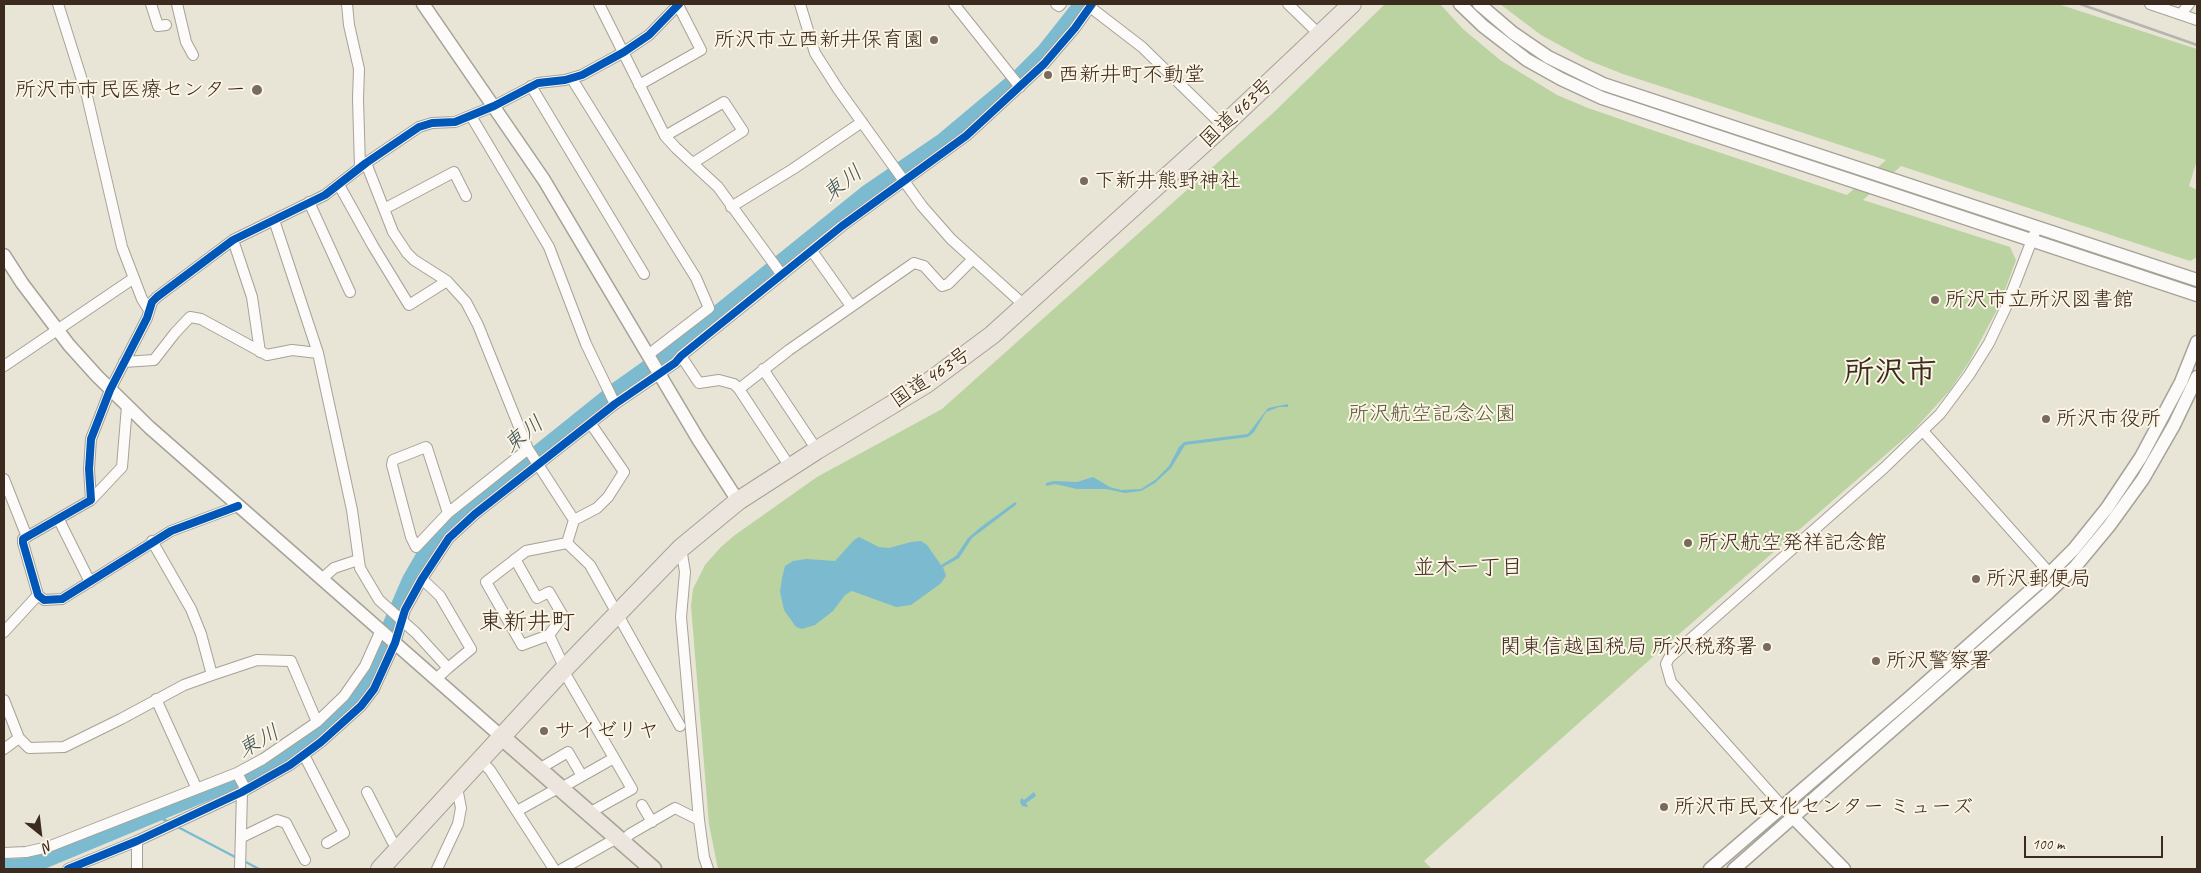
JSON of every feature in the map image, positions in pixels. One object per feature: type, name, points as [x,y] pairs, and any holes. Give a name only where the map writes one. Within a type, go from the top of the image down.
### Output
[{"type":"highway","name":"国道463号","points":[[380,869],[482,761],[564,670],[682,548],[738,501],[817,450],[893,405],[956,363],[1024,305],[1223,126],[1352,4]]},
{"type":"main road","points":[[503,738],[652,869]]},
{"type":"street","points":[[58,4],[87,96],[116,224],[134,278],[149,310]]},
{"type":"street","points":[[151,4],[158,26],[166,25]]},
{"type":"street","points":[[177,4],[186,42],[193,54]]},
{"type":"street","points":[[347,4],[349,25],[359,69],[358,100],[363,165],[393,232],[408,253],[414,260],[447,281],[466,302],[478,325],[533,458],[574,520]]},
{"type":"street","points":[[423,4],[544,180],[698,439],[738,501]]},
{"type":"street","points":[[599,4],[665,136],[713,182],[781,274]]},
{"type":"street","points":[[91,500],[89,469],[91,439],[110,390],[157,297],[233,240],[325,195],[363,165],[419,127],[432,123],[455,122],[494,106],[538,83],[572,78],[624,52],[648,35],[678,4],[702,50],[639,84]]},
{"type":"street","points":[[800,4],[815,53],[862,122],[939,227],[1024,305]]},
{"type":"street","points":[[954,4],[1019,86]]},
{"type":"street","points":[[1056,4],[1058,6],[1060,4]]},
{"type":"street","points":[[1288,4],[1320,35]]},
{"type":"street","points":[[1460,4],[1483,26],[1526,60],[1581,89],[1625,106],[2197,294]]},
{"type":"street","points":[[1479,4],[1513,33],[1541,52],[1565,66],[1598,81],[2197,280]]},
{"type":"street","points":[[2150,4],[2197,20]]},
{"type":"street","points":[[2181,14],[2190,4]]},
{"type":"street","points":[[654,364],[681,356],[903,178],[966,136],[1058,50],[1091,6],[1142,48],[1223,126]]},
{"type":"street","points":[[448,513],[428,448],[426,447],[393,460],[392,465],[411,537],[416,547],[448,513],[533,458],[591,424],[710,308],[687,264],[572,78]]},
{"type":"street","points":[[531,86],[644,274]]},
{"type":"street","points":[[665,136],[724,102],[743,130],[693,164]]},
{"type":"street","points":[[471,116],[549,247],[586,344],[614,403]]},
{"type":"street","points":[[731,207],[793,169],[862,122]]},
{"type":"street","points":[[384,209],[454,172],[466,196]]},
{"type":"street","points":[[339,185],[372,246],[409,304],[447,281]]},
{"type":"street","points":[[309,202],[350,292]]},
{"type":"street","points":[[274,220],[318,353],[352,510],[358,560],[372,590],[389,611],[416,633],[448,668]]},
{"type":"street","points":[[1844,869],[1782,806],[1671,682],[1666,664],[1669,658],[1923,431],[1947,406],[1989,343],[2006,307],[2037,227]]},
{"type":"street","points":[[233,240],[252,297],[260,352]]},
{"type":"street","points":[[812,251],[851,306]]},
{"type":"street","points":[[4,255],[56,330],[126,406],[503,738]]},
{"type":"street","points":[[739,389],[763,369],[914,263],[924,266],[942,286],[948,284],[973,259]]},
{"type":"street","points":[[4,366],[134,278]]},
{"type":"street","points":[[124,362],[154,360],[190,317],[201,319],[267,355],[292,350],[318,353]]},
{"type":"street","points":[[1734,869],[2041,600],[2053,578],[2136,467],[2173,399],[2197,342]]},
{"type":"street","points":[[681,356],[699,383],[719,380],[734,384],[739,389],[790,467]]},
{"type":"street","points":[[763,369],[817,450]]},
{"type":"street","points":[[1710,869],[1909,698],[2053,578],[2086,555],[2132,496],[2164,443],[2197,377]]},
{"type":"street","points":[[126,406],[122,467],[91,500],[27,538],[23,543],[38,595],[44,600],[62,599],[152,541],[171,531],[238,506]]},
{"type":"street","points":[[568,543],[574,520],[597,508],[608,497],[624,472],[591,424]]},
{"type":"street","points":[[1923,431],[2053,578]]},
{"type":"street","points":[[4,853],[26,852],[48,847],[196,788],[238,774],[317,722],[332,709],[356,681],[387,636],[400,621],[422,578],[449,538],[533,458]]},
{"type":"street","points":[[4,479],[27,538]]},
{"type":"street","points":[[59,520],[90,582]]},
{"type":"street","points":[[152,541],[191,609],[201,634],[212,675]]},
{"type":"street","points":[[515,559],[537,598],[549,592],[563,616],[549,635],[522,645],[486,582],[515,559],[532,548],[568,543]]},
{"type":"street","points":[[568,543],[590,565],[619,613],[680,726]]},
{"type":"street","points":[[682,548],[685,572],[682,617],[699,820],[704,858],[708,869]]},
{"type":"street","points":[[322,579],[334,568],[358,560]]},
{"type":"street","points":[[422,578],[440,596],[471,649],[436,679]]},
{"type":"street","points":[[4,632],[38,595]]},
{"type":"street","points":[[549,635],[564,670],[632,789],[589,813]]},
{"type":"street","points":[[68,869],[166,828],[244,790],[304,755],[344,723],[368,697],[387,636]]},
{"type":"street","points":[[4,700],[19,738],[33,749],[64,747],[184,685],[257,660],[291,661],[317,722]]},
{"type":"street","points":[[156,699],[196,788]]},
{"type":"street","points":[[4,749],[19,738]]},
{"type":"street","points":[[539,769],[568,752],[582,776]]},
{"type":"street","points":[[304,755],[344,834],[327,843]]},
{"type":"street","points":[[517,811],[614,758]]},
{"type":"street","points":[[482,761],[490,770],[554,869]]},
{"type":"street","points":[[238,774],[244,790],[240,868]]},
{"type":"street","points":[[438,869],[458,824],[461,808],[457,788]]},
{"type":"street","points":[[367,792],[392,841],[399,849]]},
{"type":"street","points":[[642,805],[652,822]]},
{"type":"street","points":[[562,869],[619,840],[675,808],[699,820]]},
{"type":"street","points":[[242,837],[277,820],[286,823],[305,860]]},
{"type":"street","points":[[136,841],[137,869]]},
{"type":"green space","name":"所沢航空記念公園","points":[[1385,4],[1440,4],[1463,29],[1500,60],[1557,95],[1588,108],[1847,195],[1886,160],[1623,74],[1585,59],[1541,35],[1500,4],[2058,4],[2197,49],[2197,160],[2189,186],[2197,190],[2197,257],[2190,261],[1901,166],[1863,200],[2010,247],[2016,260],[1999,306],[1969,362],[1950,390],[1914,430],[1655,655],[1424,861],[1432,869],[718,869],[709,824],[691,606],[693,589],[705,565],[735,535],[817,477],[942,409],[1272,114]]},
{"type":"water","points":[[1288,404],[1288,407],[1279,407],[1266,412],[1254,432],[1248,437],[1185,445],[1171,468],[1155,483],[1141,491],[1125,493],[1106,489],[1077,489],[1055,484],[1046,486],[1046,483],[1054,481],[1077,482],[1093,477],[1110,487],[1121,490],[1141,489],[1155,480],[1169,466],[1179,447],[1184,442],[1248,434],[1268,408]]},
{"type":"water","points":[[1015,502],[1017,504],[972,538],[959,558],[943,567],[946,576],[940,584],[911,605],[896,607],[852,591],[845,595],[833,611],[815,625],[802,629],[796,627],[784,610],[780,592],[782,578],[785,566],[793,561],[806,559],[835,561],[859,537],[879,547],[889,548],[921,541],[927,545],[941,565],[956,556],[968,538]]},
{"type":"water","points":[[1034,792],[1036,796],[1026,803],[1028,807],[1022,806],[1021,799],[1024,800]]},
{"type":"waterway","name":"東川","points":[[4,867],[25,866],[45,860],[230,783],[288,753],[314,734],[341,710],[369,675],[410,580],[429,547],[463,513],[615,391],[667,354],[868,192],[944,140],[1018,78],[1044,52],[1082,4]]},
{"type":"waterway","points":[[154,815],[169,822]]},
{"type":"waterway","points":[[176,826],[237,858]]},
{"type":"waterway","points":[[242,860],[259,869]]},
{"type":"railway","points":[[2080,4],[2197,45]]},
{"type":"cycle path","points":[[238,506],[171,531],[62,599],[44,600],[38,595],[23,539],[91,500],[89,469],[91,439],[110,390],[147,318],[152,302],[157,297],[233,240],[325,195],[366,163],[419,127],[432,123],[455,122],[494,106],[538,83],[565,80],[582,75],[624,52],[649,35],[679,4]]},
{"type":"cycle path","points":[[68,869],[137,841],[242,792],[290,765],[321,742],[361,706],[374,689],[395,643],[405,610],[422,579],[449,538],[475,514],[615,404],[675,363],[681,356],[842,226],[966,136],[1044,64],[1075,28],[1092,4]]},
{"type":"place","name":"所沢市立西新井保育園","points":[[934,40]]},
{"type":"place","name":"西新井町不動堂","points":[[1048,75]]},
{"type":"place","name":"所沢市市民医療センター","points":[[257,90]]},
{"type":"place","name":"下新井熊野神社","points":[[1084,181]]},
{"type":"place","name":"所沢市立所沢図書館","points":[[1935,300]]},
{"type":"place","name":"所沢市役所","points":[[2046,419]]},
{"type":"place","name":"所沢航空発祥記念館","points":[[1688,543]]},
{"type":"place","name":"所沢郵便局","points":[[1976,579]]},
{"type":"place","name":"関東信越国税局 所沢税務署","points":[[1767,647]]},
{"type":"place","name":"所沢警察署","points":[[1876,661]]},
{"type":"place","name":"サイゼリヤ","points":[[544,731]]},
{"type":"place","name":"所沢市民文化センター ミューズ","points":[[1664,807]]},
{"type":"district","name":"所沢市","points":[[1890,374]]},
{"type":"district","name":"並木一丁目","points":[[1468,568]]},
{"type":"district","name":"東新井町","points":[[527,623]]}]
